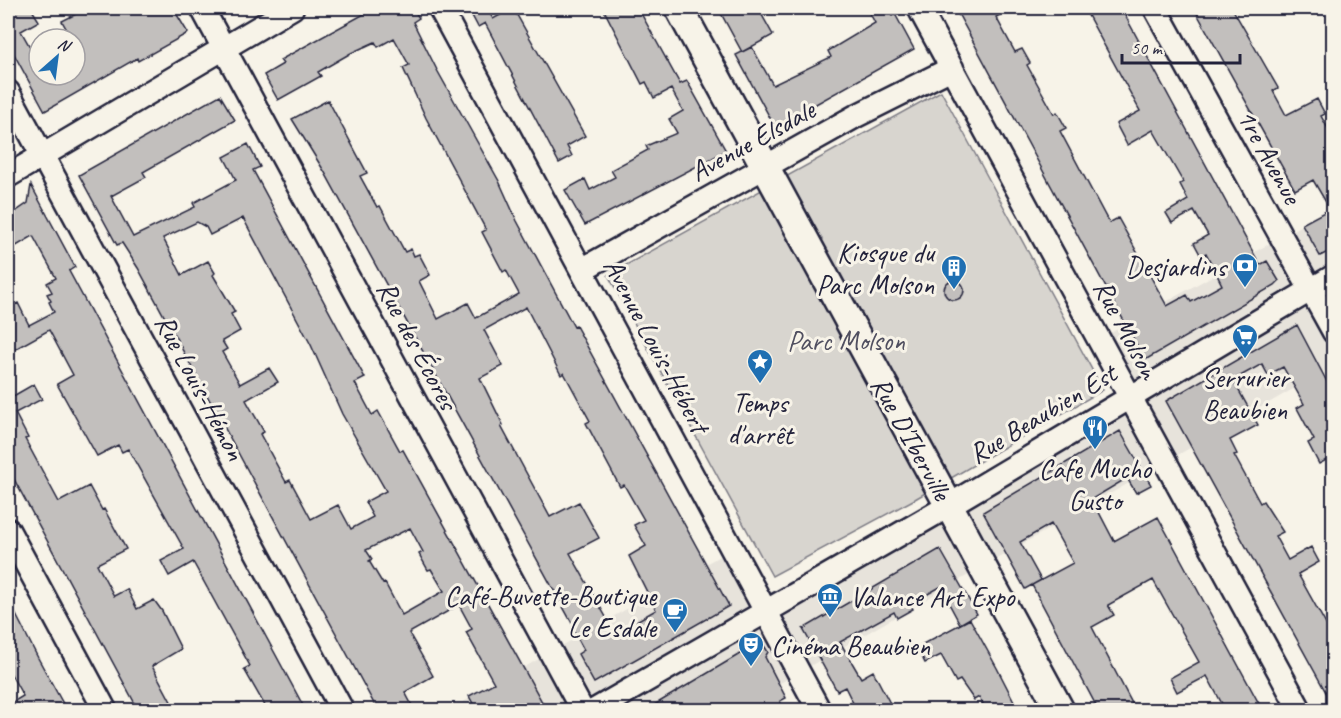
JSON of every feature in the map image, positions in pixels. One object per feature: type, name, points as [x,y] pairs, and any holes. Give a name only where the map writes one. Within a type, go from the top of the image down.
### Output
[{"type":"main road","name":"Rue D'Iberville","points":[[679,8],[1060,711]]},
{"type":"street","name":"Rue des Écores","points":[[202,8],[582,711]]},
{"type":"street","points":[[8,176],[292,8]]},
{"type":"street","name":"Avenue Louis-Hébert","points":[[440,8],[583,269],[819,711]]},
{"type":"street","name":"Rue Molson","points":[[919,8],[1300,711]]},
{"type":"street","name":"1re Avenue","points":[[1155,8],[1334,332]]},
{"type":"street","name":"Avenue Elsdale","points":[[583,269],[856,116],[952,68]]},
{"type":"street","name":"Rue Louis-Hémon","points":[[8,92],[342,711]]},
{"type":"street","name":"Rue Beaubien Est","points":[[595,711],[948,506],[1129,396],[1334,276]]},
{"type":"street","points":[[8,530],[105,711]]},
{"type":"shaded area","points":[[1333,208],[1333,277],[1311,291],[1333,332],[1333,366],[733,710],[449,710],[732,549],[767,611],[1129,396],[1100,339]]},
{"type":"green space","name":"Parc Molson","points":[[941,91],[1103,390],[915,499],[772,576],[608,275]]},
{"type":"building","points":[[8,8],[31,8],[39,21],[21,31],[27,42],[27,78],[8,43]]},
{"type":"building","points":[[88,8],[173,8],[188,33],[138,61],[137,58],[87,87],[87,27],[65,27],[62,21]]},
{"type":"building","points":[[375,8],[413,8],[419,18],[413,22],[437,70],[499,181],[517,221],[574,327],[576,326],[729,606],[594,683],[578,654],[584,650],[572,628],[574,627],[324,171],[292,119],[328,100],[367,173],[360,176],[377,207],[380,206],[405,252],[411,249],[414,256],[419,254],[430,275],[419,281],[438,319],[468,303],[476,318],[519,294],[506,270],[503,272],[482,232],[486,230],[426,118],[403,68],[409,65],[394,38],[378,47],[375,42],[318,72],[321,76],[278,100],[264,75],[283,64],[280,60]],"holes":[[[526,307],[561,375],[564,373],[590,421],[586,423],[620,487],[624,485],[644,520],[634,525],[646,546],[629,556],[656,610],[615,633],[570,553],[599,538],[579,502],[550,517],[501,426],[503,425],[480,378],[503,366],[484,330]]]},
{"type":"building","points":[[468,8],[487,8],[493,19],[513,8],[585,136],[567,146],[572,156],[559,163],[485,23],[478,27]]},
{"type":"building","points":[[603,8],[638,8],[680,84],[687,81],[726,151],[585,225],[565,190],[585,179],[590,190],[615,177],[611,170],[648,150],[646,146],[677,133],[669,119],[683,111],[671,89],[654,98],[646,82],[642,84]]},
{"type":"building","points":[[718,8],[758,8],[773,35],[742,52]]},
{"type":"building","points":[[867,8],[887,8],[892,16],[895,14],[914,49],[775,127],[736,55],[752,47],[773,85],[831,57],[828,51],[875,23]]},
{"type":"building","points":[[955,8],[1013,8],[996,17],[1015,52],[1022,49],[1030,63],[1027,65],[1054,114],[1057,112],[1066,128],[1060,131],[1109,223],[1118,218],[1167,306],[1187,295],[1191,302],[1222,285],[1206,253],[1201,256],[1194,243],[1208,235],[1194,211],[1172,223],[1166,213],[1188,200],[1180,184],[1183,182],[1153,130],[1127,145],[1116,124],[1140,111],[1084,8],[1121,8],[1260,265],[1267,261],[1279,281],[1145,360]]},
{"type":"building","points":[[1194,8],[1232,8],[1278,88],[1273,91],[1286,115],[1317,99],[1325,114],[1321,116],[1334,139],[1334,249],[1320,256],[1302,224],[1330,209],[1313,180],[1295,190]]},
{"type":"building","points":[[32,87],[87,87],[45,111]]},
{"type":"building","points":[[220,95],[235,120],[143,172],[146,177],[111,196],[133,237],[195,207],[193,203],[236,180],[224,157],[248,144],[260,167],[253,170],[365,378],[355,383],[372,415],[378,411],[400,451],[403,450],[547,711],[477,711],[469,696],[494,683],[466,632],[472,629],[459,605],[409,633],[433,676],[405,692],[415,711],[378,711],[138,268],[122,243],[117,245],[79,175]],"holes":[[[243,218],[311,345],[342,414],[386,491],[365,502],[373,517],[351,529],[338,505],[311,519],[290,480],[286,482],[260,434],[264,432],[246,400],[278,382],[269,368],[240,384],[222,352],[227,349],[222,341],[240,331],[231,314],[235,312],[213,275],[215,273],[208,261],[182,275],[163,238],[197,222],[206,227],[210,235]],[[410,528],[423,552],[419,554],[444,591],[402,615],[385,583],[383,584],[369,561],[372,559],[366,550]]]},
{"type":"building","points":[[31,185],[75,267],[69,271],[306,711],[268,711],[244,669],[250,666],[193,562],[169,576],[161,561],[184,549],[128,449],[122,452],[118,445],[97,456],[57,384],[73,375],[49,330],[8,353],[8,308],[18,303],[29,325],[54,312],[47,294],[52,292],[47,283],[56,278],[33,236],[8,251],[8,217],[28,203]]},
{"type":"building","name":"Kiosque du Parc Molson","points":[[954,280],[961,283],[964,290],[961,297],[954,300],[947,297],[944,290],[947,283]]},
{"type":"building","points":[[1297,325],[1334,395],[1334,456],[1319,464],[1308,443],[1314,440],[1297,408],[1304,404],[1283,367],[1268,375],[1262,364],[1233,380],[1258,425],[1230,440],[1237,454],[1234,455],[1260,503],[1263,501],[1283,532],[1275,536],[1288,560],[1311,547],[1319,562],[1298,574],[1334,639],[1334,707],[1166,401]]},
{"type":"building","points":[[34,384],[42,399],[15,413],[28,438],[25,439],[59,502],[89,486],[102,510],[104,509],[126,549],[97,564],[114,596],[127,589],[137,609],[154,600],[162,611],[181,649],[152,666],[176,711],[139,711],[8,468],[8,399]]},
{"type":"building","points":[[1120,431],[1151,485],[1136,493],[1127,478],[1092,499],[1114,541],[1158,517],[1263,711],[1226,711],[1207,676],[1177,692],[1170,678],[1199,662],[1153,580],[1108,605],[1114,615],[1092,627],[1136,711],[1099,711],[1032,585],[1025,589],[983,512]],"holes":[[[1051,524],[1073,563],[1034,584],[1041,580],[1020,542]]]},
{"type":"building","points":[[940,549],[977,614],[960,624],[940,587],[910,604],[913,609],[897,618],[894,612],[840,642],[861,678],[873,671],[894,711],[857,711],[845,687],[837,691],[803,629]]},
{"type":"building","points":[[8,599],[67,711],[8,711],[8,705],[23,696],[8,669]]},
{"type":"building","points":[[970,619],[1019,711],[987,711],[979,697],[974,700],[960,680],[956,682],[941,655],[925,663],[917,647]]},
{"type":"building","points":[[754,641],[763,644],[768,652],[765,657],[786,698],[780,701],[785,711],[644,711],[745,651],[745,644]]},
{"type":"place","name":"Desjardins","points":[[1245,289]]},
{"type":"place","name":"Kiosque du Parc Molson","points":[[954,291]]},
{"type":"place","name":"Serrurier Beaubien","points":[[1245,360]]},
{"type":"place","name":"Temps d'arrêt","points":[[760,385]]},
{"type":"place","name":"Cafe Mucho Gusto","points":[[1095,451]]},
{"type":"place","name":"Valance Art Expo","points":[[830,619]]},
{"type":"place","name":"Café-Buvette-Boutique Le Esdale","points":[[675,634]]},
{"type":"place","name":"Cinéma Beaubien","points":[[751,668]]}]
